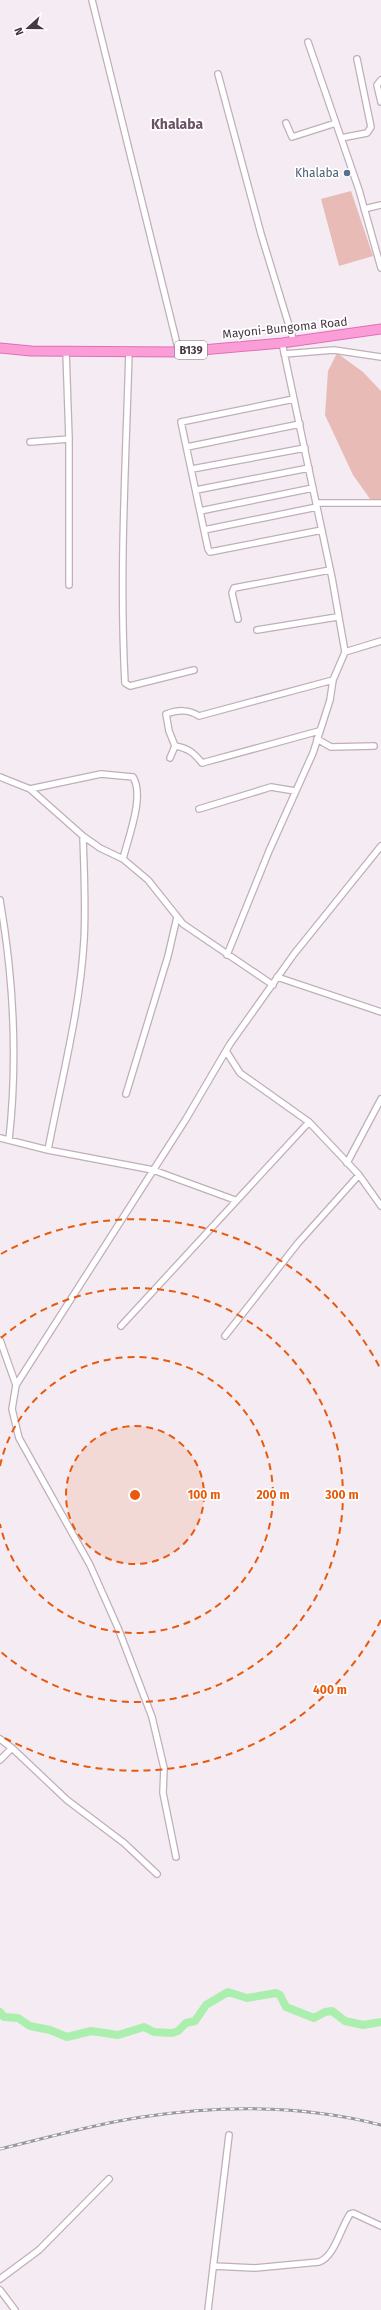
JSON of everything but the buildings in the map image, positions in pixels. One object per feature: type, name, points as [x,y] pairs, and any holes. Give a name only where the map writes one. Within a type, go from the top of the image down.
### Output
[{"type":"main road","name":"Mayoni-Bungoma Road","points":[[0,348],[32,351],[179,352],[294,342],[381,329]]},
{"type":"street","points":[[92,0],[179,352]]},
{"type":"street","points":[[308,42],[364,209],[381,268]]},
{"type":"street","points":[[341,138],[367,133],[371,127],[357,59]]},
{"type":"street","points":[[218,74],[261,234],[294,342]]},
{"type":"street","points":[[381,80],[377,85],[381,102]]},
{"type":"street","points":[[286,123],[292,137],[336,123]]},
{"type":"street","points":[[364,209],[381,205]]},
{"type":"street","points":[[228,955],[269,851],[317,738],[330,700],[333,680],[345,652],[317,505],[282,343]]},
{"type":"street","points":[[284,354],[334,350],[381,357]]},
{"type":"street","points":[[66,351],[69,439],[69,585]]},
{"type":"street","points":[[129,351],[124,484],[123,647],[125,683],[130,686],[194,670]]},
{"type":"street","points":[[294,399],[182,421],[208,549],[210,552],[322,530]]},
{"type":"street","points":[[187,447],[300,424]]},
{"type":"street","points":[[30,442],[69,439]]},
{"type":"street","points":[[192,469],[305,448]]},
{"type":"street","points":[[196,490],[309,468]]},
{"type":"street","points":[[200,511],[313,488]]},
{"type":"street","points":[[204,530],[317,505],[381,503]]},
{"type":"street","points":[[238,619],[232,593],[234,588],[330,570]]},
{"type":"street","points":[[257,630],[338,617]]},
{"type":"street","points":[[345,652],[381,641]]},
{"type":"street","points":[[319,732],[202,763],[193,752],[175,746],[168,731],[166,714],[192,711],[200,716],[333,680]]},
{"type":"street","points":[[317,738],[331,747],[374,746]]},
{"type":"street","points":[[170,758],[175,746]]},
{"type":"street","points":[[30,789],[101,774],[133,777],[137,786],[138,798],[123,859]]},
{"type":"street","points":[[0,777],[30,789],[84,836],[100,848],[123,859],[148,880],[177,917],[192,930],[273,985]]},
{"type":"street","points":[[199,809],[271,786],[295,791]]},
{"type":"street","points":[[48,1150],[78,994],[82,962],[84,939],[84,836]]},
{"type":"street","points":[[176,1857],[163,1793],[164,1768],[152,1717],[118,1628],[90,1565],[20,1438],[12,1409],[16,1385],[186,1120],[226,1051],[273,985],[277,977],[312,930],[381,846]]},
{"type":"street","points":[[0,900],[15,1018],[14,1086],[9,1140]]},
{"type":"street","points":[[126,1094],[168,956],[177,917]]},
{"type":"street","points":[[277,977],[381,1012]]},
{"type":"street","points":[[226,1051],[240,1073],[309,1122],[359,1174],[381,1206]]},
{"type":"street","points":[[347,1163],[381,1099]]},
{"type":"street","points":[[121,1326],[235,1200],[309,1122]]},
{"type":"street","points":[[0,1138],[48,1150],[153,1170],[235,1200]]},
{"type":"street","points":[[225,1336],[298,1242],[359,1174]]},
{"type":"street","points":[[0,1340],[16,1385]]},
{"type":"street","points":[[0,1739],[12,1748],[67,1800],[124,1843],[157,1874]]},
{"type":"street","points":[[0,1760],[12,1748]]},
{"type":"street","points":[[208,2310],[229,2135]]},
{"type":"street","points":[[0,2279],[39,2250],[109,2179]]},
{"type":"street","points":[[213,2266],[255,2268],[319,2262],[326,2260],[331,2254],[338,2235],[350,2214],[353,2213],[381,2226]]},
{"type":"street","points":[[0,2290],[15,2310]]},
{"type":"shaded area","points":[[351,191],[373,256],[339,266],[321,199]]},
{"type":"shaded area","points":[[337,353],[363,372],[381,391],[381,506],[373,503],[353,475],[325,415],[328,371]]},
{"type":"waterway","points":[[0,2012],[4,2017],[18,2018],[30,2026],[50,2030],[67,2037],[91,2031],[118,2035],[144,2027],[154,2032],[172,2033],[178,2031],[186,2023],[195,2021],[206,2005],[228,1992],[247,1998],[276,1993],[280,1995],[286,2007],[314,2018],[325,2012],[332,2011],[345,2021],[363,2025],[381,2022]]},
{"type":"railway","points":[[0,2149],[88,2127],[124,2120],[202,2110],[262,2109],[292,2111],[352,2118],[381,2125]]},
{"type":"place","name":"Khalaba","points":[[347,173]]},
{"type":"district","name":"Khalaba","points":[[177,124]]}]
